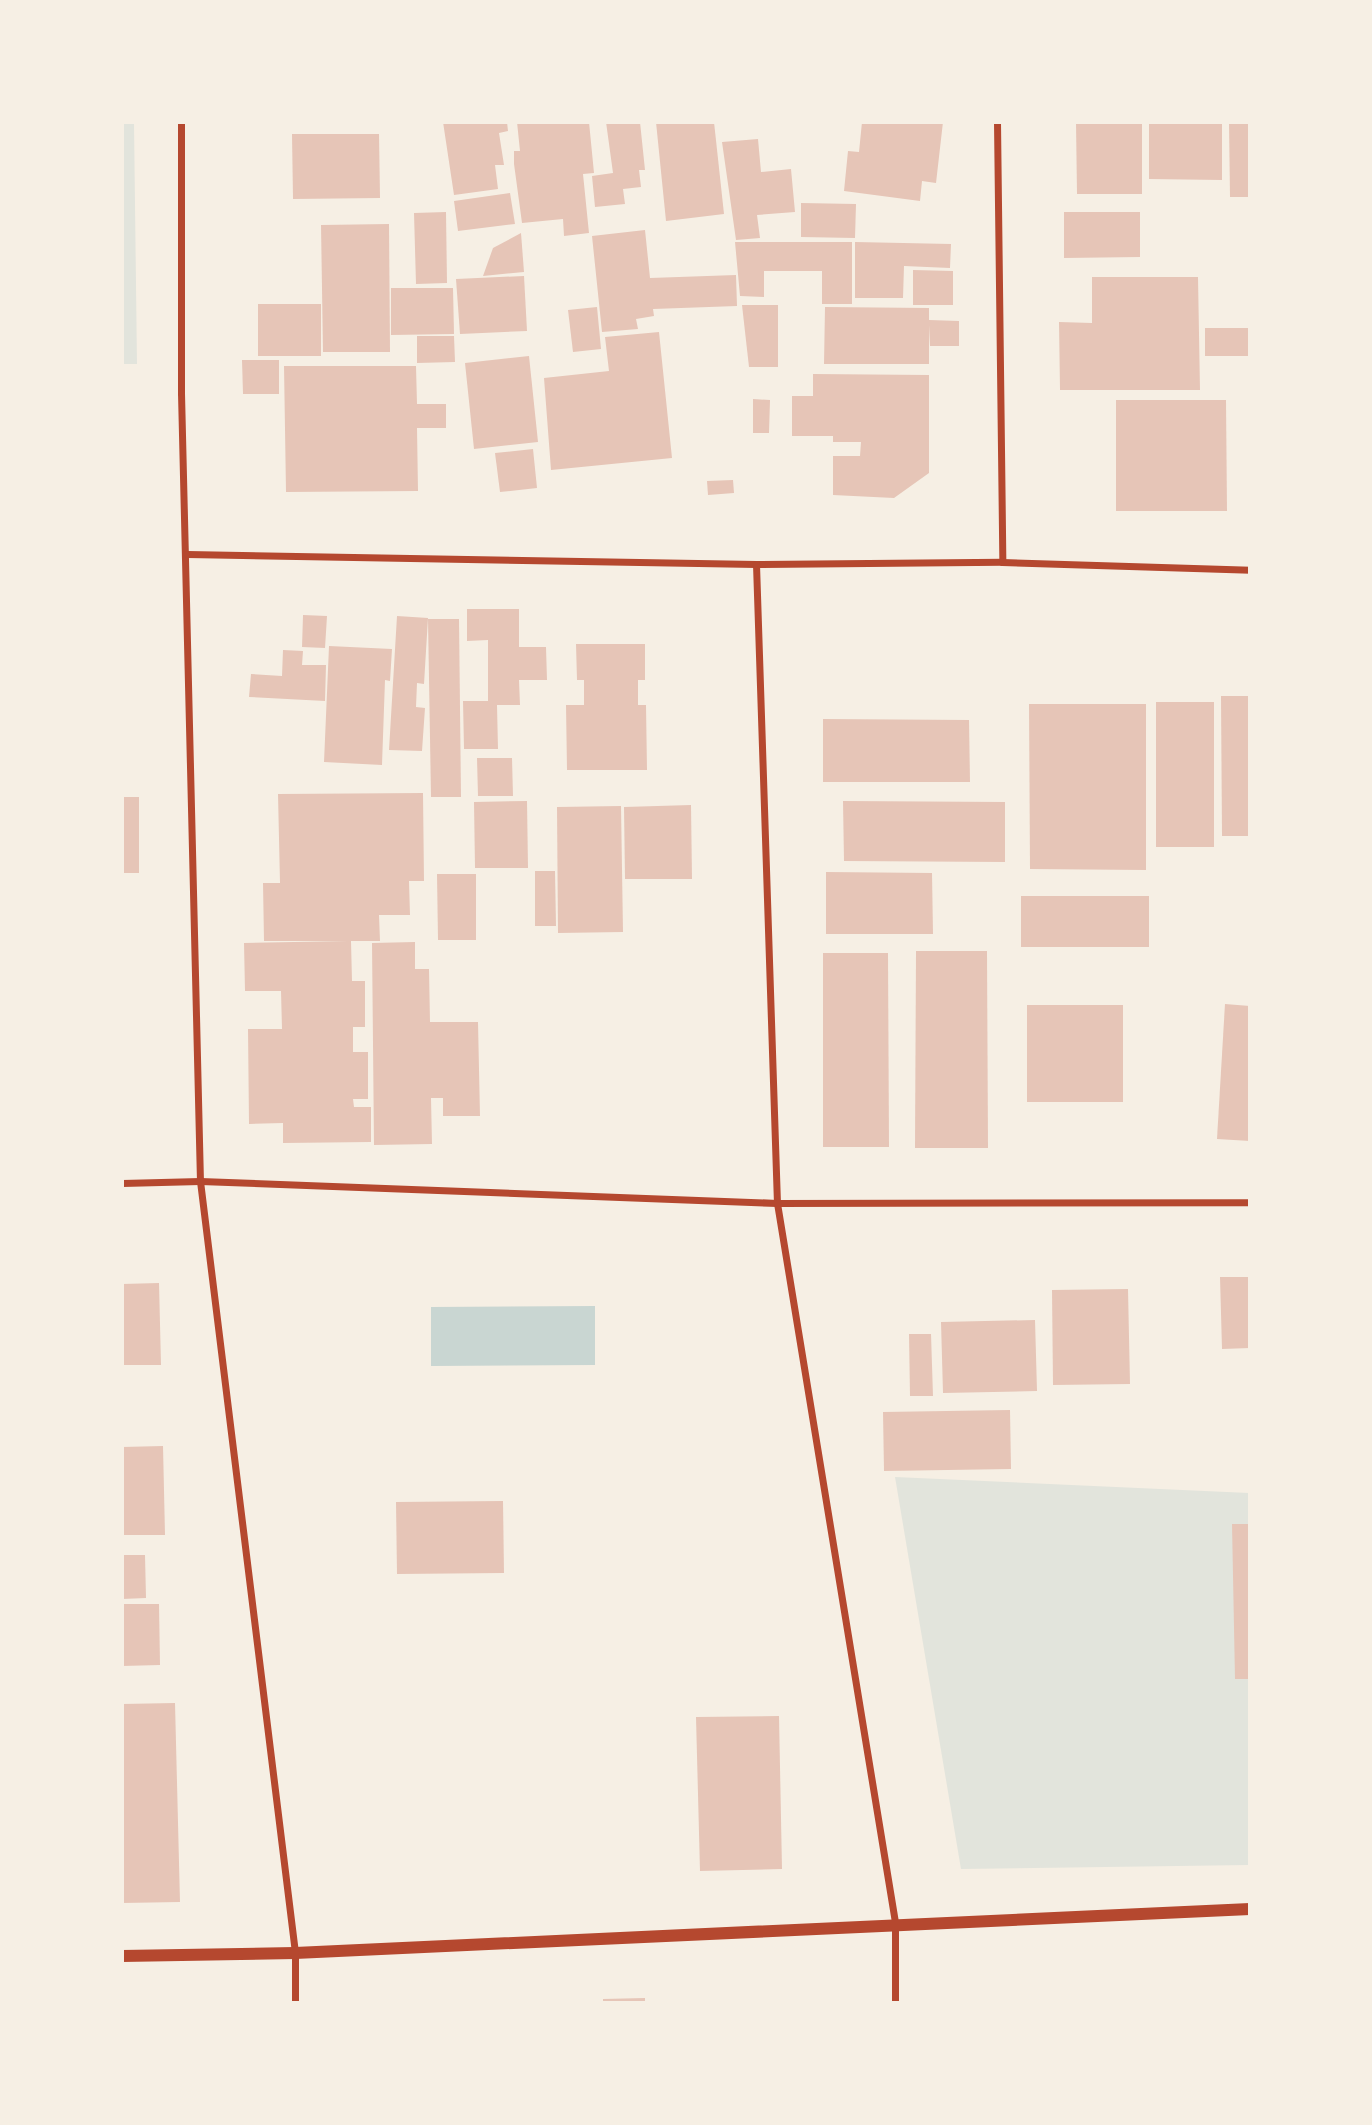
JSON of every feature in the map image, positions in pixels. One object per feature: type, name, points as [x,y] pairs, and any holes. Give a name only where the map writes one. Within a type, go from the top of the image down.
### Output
[{"type":"street","points":[[181,122],[181,393],[187,554],[200,1181],[295,1953],[295,2003]]},
{"type":"street","points":[[997,122],[1002,562]]},
{"type":"street","points":[[187,554],[756,564],[1002,562],[1250,570]]},
{"type":"street","points":[[756,564],[776,1203],[895,1922],[895,2003]]},
{"type":"street","points":[[122,1183],[200,1181],[776,1203],[1250,1202]]},
{"type":"street","points":[[122,1956],[295,1953],[895,1922],[1250,1909]]},
{"type":"shaded area","points":[[122,123],[134,123],[137,364],[123,364]]},
{"type":"shaded area","points":[[595,1306],[595,1365],[431,1366],[431,1307]]},
{"type":"shaded area","points":[[895,1477],[1249,1493],[1249,1865],[961,1869]]},
{"type":"building","points":[[443,122],[507,122],[508,131],[499,133],[504,165],[495,165],[498,189],[454,195]]},
{"type":"building","points":[[517,122],[589,122],[594,173],[583,174],[589,233],[564,236],[563,219],[522,223],[514,164],[514,151],[520,151]]},
{"type":"building","points":[[606,122],[640,122],[645,170],[639,170],[641,187],[623,189],[625,204],[595,207],[592,176],[613,173]]},
{"type":"building","points":[[656,122],[714,122],[724,214],[666,221]]},
{"type":"building","points":[[862,122],[943,122],[936,183],[922,181],[920,201],[844,191],[848,151],[859,152]]},
{"type":"building","points":[[1076,122],[1142,122],[1142,194],[1077,194]]},
{"type":"building","points":[[1149,122],[1222,122],[1222,180],[1149,179]]},
{"type":"building","points":[[1229,122],[1250,122],[1250,197],[1230,197]]},
{"type":"building","points":[[292,134],[379,134],[380,198],[293,199]]},
{"type":"building","points":[[758,139],[761,172],[791,169],[795,212],[757,215],[760,238],[736,240],[722,142]]},
{"type":"building","points":[[510,193],[515,224],[458,231],[454,201]]},
{"type":"building","points":[[801,203],[856,204],[855,238],[801,237]]},
{"type":"building","points":[[446,212],[447,283],[416,284],[414,213]]},
{"type":"building","points":[[1064,212],[1140,212],[1140,257],[1064,258]]},
{"type":"building","points":[[389,224],[390,352],[323,352],[321,225]]},
{"type":"building","points":[[645,230],[650,278],[736,275],[737,306],[653,309],[654,316],[636,319],[638,329],[602,332],[592,236]]},
{"type":"building","points":[[521,233],[524,272],[483,276],[493,248]]},
{"type":"building","points":[[735,242],[852,242],[852,304],[822,304],[822,271],[764,271],[764,297],[740,296]]},
{"type":"building","points":[[855,242],[951,244],[950,268],[904,266],[903,298],[855,298]]},
{"type":"building","points":[[913,270],[953,271],[953,305],[913,305]]},
{"type":"building","points":[[524,276],[527,331],[460,334],[456,279]]},
{"type":"building","points":[[1092,277],[1198,277],[1200,390],[1060,390],[1059,322],[1092,323]]},
{"type":"building","points":[[391,288],[453,288],[454,334],[391,335]]},
{"type":"building","points":[[258,304],[321,304],[321,356],[258,356]]},
{"type":"building","points":[[742,305],[778,305],[778,367],[749,367]]},
{"type":"building","points":[[597,307],[601,349],[573,352],[568,310]]},
{"type":"building","points":[[825,307],[929,308],[929,320],[959,321],[959,346],[930,346],[929,325],[929,364],[824,364]]},
{"type":"building","points":[[1205,328],[1250,328],[1250,356],[1205,356]]},
{"type":"building","points":[[659,332],[672,458],[551,470],[544,378],[609,371],[605,337]]},
{"type":"building","points":[[417,336],[454,336],[455,362],[417,363]]},
{"type":"building","points":[[529,356],[538,442],[474,449],[465,363]]},
{"type":"building","points":[[242,360],[279,360],[279,394],[243,394]]},
{"type":"building","points":[[284,366],[416,366],[417,404],[446,404],[446,428],[417,428],[418,491],[286,492]]},
{"type":"building","points":[[813,374],[929,375],[929,473],[894,498],[833,495],[833,456],[860,456],[861,442],[833,442],[833,436],[792,436],[792,396],[813,396]]},
{"type":"building","points":[[753,399],[770,400],[769,433],[753,433]]},
{"type":"building","points":[[1116,400],[1226,400],[1227,511],[1116,511]]},
{"type":"building","points":[[533,449],[537,488],[500,492],[495,453]]},
{"type":"building","points":[[733,480],[734,493],[708,495],[707,481]]},
{"type":"building","points":[[467,609],[519,609],[519,647],[546,647],[547,680],[519,680],[520,705],[497,705],[498,749],[464,749],[463,701],[488,701],[488,640],[467,641]]},
{"type":"building","points":[[303,615],[327,616],[325,648],[302,647]]},
{"type":"building","points":[[397,616],[428,618],[424,684],[417,683],[416,707],[425,708],[422,751],[389,750]]},
{"type":"building","points":[[428,619],[459,619],[461,797],[431,797]]},
{"type":"building","points":[[576,644],[645,644],[645,680],[638,680],[638,705],[646,705],[647,770],[567,770],[566,705],[584,705],[584,680],[577,680]]},
{"type":"building","points":[[329,646],[392,649],[390,681],[385,680],[382,765],[324,762]]},
{"type":"building","points":[[283,650],[303,651],[302,665],[326,665],[325,701],[249,697],[251,674],[282,676]]},
{"type":"building","points":[[1221,696],[1250,696],[1250,836],[1222,836]]},
{"type":"building","points":[[1156,702],[1214,702],[1214,847],[1156,847]]},
{"type":"building","points":[[1029,704],[1146,704],[1146,870],[1030,869]]},
{"type":"building","points":[[823,719],[969,720],[970,782],[823,782]]},
{"type":"building","points":[[477,758],[512,758],[513,796],[478,796]]},
{"type":"building","points":[[423,793],[424,881],[409,881],[410,915],[379,915],[380,941],[351,941],[352,981],[365,981],[365,1027],[353,1027],[353,1052],[368,1052],[368,1099],[353,1099],[354,1107],[371,1107],[371,1142],[283,1143],[283,1123],[249,1124],[248,1029],[282,1029],[281,991],[245,991],[244,943],[348,941],[264,941],[263,883],[280,883],[278,794]]},
{"type":"building","points":[[122,797],[139,797],[139,873],[122,873]]},
{"type":"building","points":[[527,801],[528,868],[475,868],[474,802]]},
{"type":"building","points":[[843,801],[1005,802],[1005,862],[844,861]]},
{"type":"building","points":[[691,805],[692,879],[625,879],[624,807]]},
{"type":"building","points":[[621,806],[623,932],[558,933],[557,807]]},
{"type":"building","points":[[535,871],[555,871],[556,926],[535,926]]},
{"type":"building","points":[[826,872],[932,873],[933,934],[826,934]]},
{"type":"building","points":[[437,874],[476,874],[476,940],[438,940]]},
{"type":"building","points":[[1021,896],[1149,896],[1149,947],[1021,947]]},
{"type":"building","points":[[415,942],[415,969],[429,969],[430,1022],[478,1022],[480,1116],[443,1116],[443,1098],[431,1098],[432,1144],[374,1145],[372,943]]},
{"type":"building","points":[[916,951],[987,951],[988,1148],[915,1148]]},
{"type":"building","points":[[823,953],[888,953],[889,1147],[823,1147]]},
{"type":"building","points":[[1225,1004],[1250,1006],[1250,1141],[1217,1139]]},
{"type":"building","points":[[1027,1005],[1123,1005],[1123,1102],[1027,1102]]},
{"type":"building","points":[[1220,1277],[1250,1277],[1250,1348],[1222,1349]]},
{"type":"building","points":[[159,1283],[161,1365],[122,1365],[122,1284]]},
{"type":"building","points":[[1128,1289],[1130,1384],[1053,1385],[1052,1290]]},
{"type":"building","points":[[1035,1320],[1037,1391],[943,1393],[941,1322]]},
{"type":"building","points":[[909,1334],[931,1334],[933,1396],[910,1396]]},
{"type":"building","points":[[1010,1410],[1011,1469],[884,1471],[883,1412]]},
{"type":"building","points":[[163,1446],[165,1535],[122,1535],[122,1447]]},
{"type":"building","points":[[503,1501],[504,1573],[397,1574],[396,1502]]},
{"type":"building","points":[[1232,1524],[1250,1524],[1250,1679],[1235,1679]]},
{"type":"building","points":[[122,1555],[145,1555],[146,1598],[122,1599]]},
{"type":"building","points":[[122,1604],[159,1604],[160,1665],[122,1666]]},
{"type":"building","points":[[175,1703],[180,1902],[122,1903],[122,1704]]},
{"type":"building","points":[[779,1716],[782,1869],[700,1871],[696,1717]]},
{"type":"building","points":[[645,1998],[645,2002],[603,2002],[603,1999]]}]
